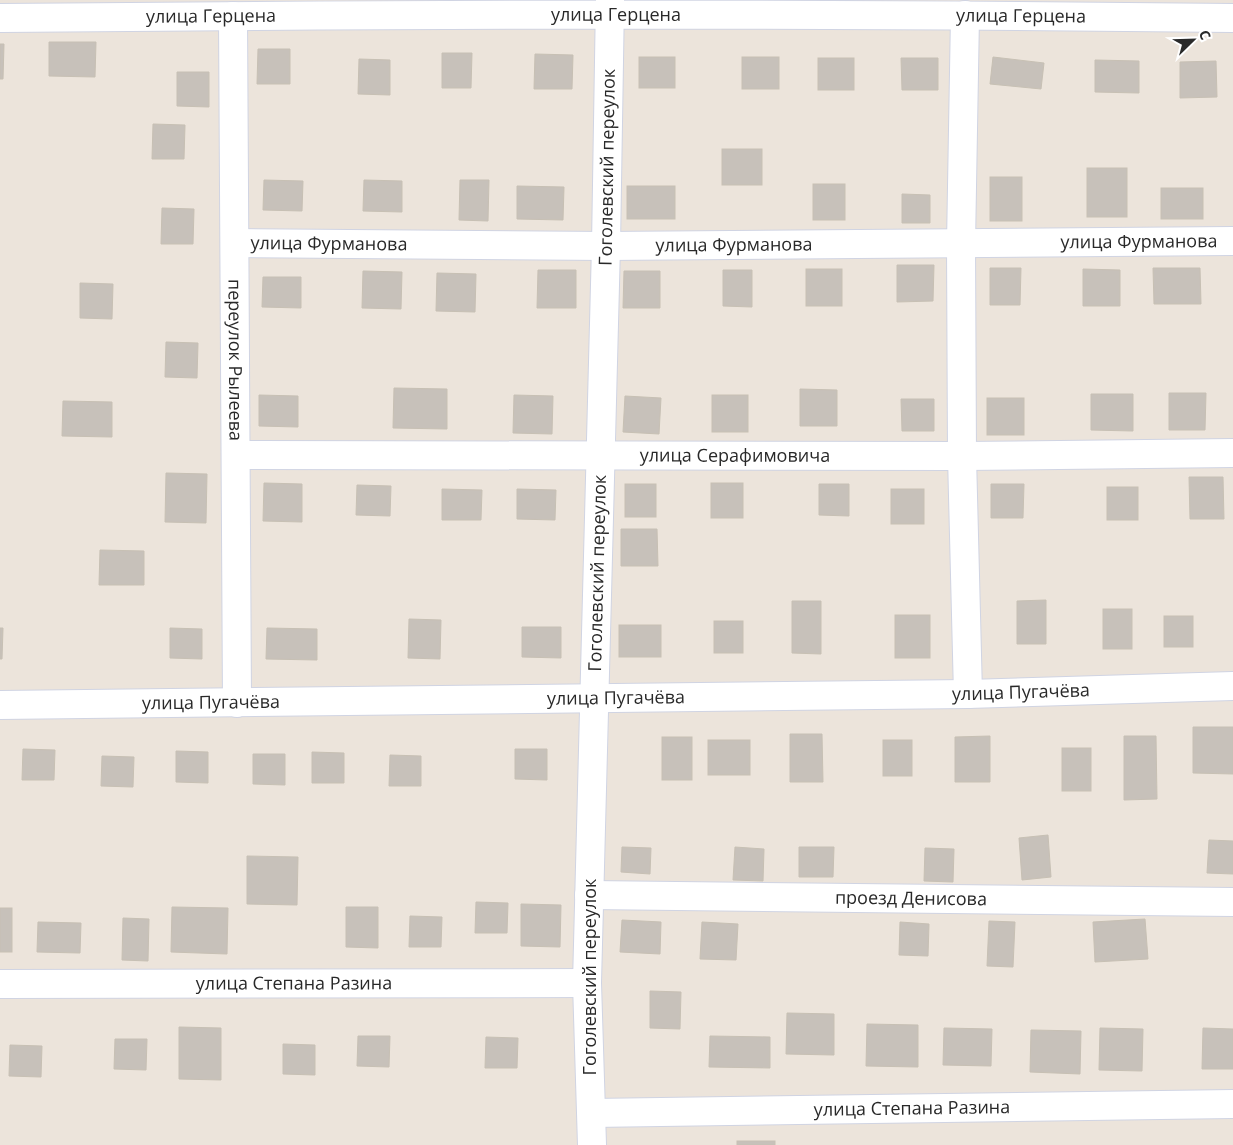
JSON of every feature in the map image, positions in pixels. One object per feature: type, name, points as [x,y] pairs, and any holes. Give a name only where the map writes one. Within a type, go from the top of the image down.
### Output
[{"type":"street","name":"улица Герцена","points":[[0,18],[234,16],[610,8],[1233,18]]},
{"type":"street","name":"Гоголевский переулок","points":[[592,1145],[587,983],[606,246],[610,8]]},
{"type":"street","points":[[965,15],[961,244],[962,456],[968,694]]},
{"type":"street","name":"переулок Рылеева","points":[[234,16],[237,703]]},
{"type":"street","name":"улица Фурманова","points":[[235,243],[606,246],[1233,241]]},
{"type":"street","name":"улица Серафимовича","points":[[236,455],[962,456],[1233,453]]},
{"type":"street","name":"улица Пугачёва","points":[[0,706],[968,694],[1233,686]]},
{"type":"street","name":"проезд Денисова","points":[[589,894],[1233,902]]},
{"type":"street","name":"улица Степана Разина","points":[[0,984],[587,983]]},
{"type":"street","name":"улица Степана Разина","points":[[592,1113],[1233,1104]]},
{"type":"building","points":[[49,42],[96,42],[95,77],[49,76]]},
{"type":"building","points":[[0,44],[4,44],[3,79],[0,79]]},
{"type":"building","points":[[258,49],[290,49],[290,84],[257,84]]},
{"type":"building","points":[[442,53],[472,53],[471,88],[442,88]]},
{"type":"building","points":[[535,54],[573,55],[572,89],[534,89]]},
{"type":"building","points":[[639,57],[675,57],[675,88],[639,88]]},
{"type":"building","points":[[742,57],[779,57],[779,89],[742,89]]},
{"type":"building","points":[[993,57],[1044,63],[1041,89],[990,84]]},
{"type":"building","points":[[818,58],[854,58],[854,90],[818,90]]},
{"type":"building","points":[[901,58],[938,58],[938,90],[902,90]]},
{"type":"building","points":[[359,59],[390,60],[390,95],[358,94]]},
{"type":"building","points":[[1095,60],[1139,61],[1139,93],[1095,92]]},
{"type":"building","points":[[1216,61],[1217,97],[1180,98],[1180,62]]},
{"type":"building","points":[[177,72],[209,72],[209,107],[177,106]]},
{"type":"building","points":[[153,124],[185,125],[184,159],[152,159]]},
{"type":"building","points":[[722,149],[762,149],[762,185],[722,185]]},
{"type":"building","points":[[1087,168],[1127,168],[1127,217],[1087,217]]},
{"type":"building","points":[[990,177],[1022,177],[1022,221],[990,221]]},
{"type":"building","points":[[264,180],[303,181],[302,211],[263,210]]},
{"type":"building","points":[[364,180],[402,181],[402,212],[363,211]]},
{"type":"building","points":[[460,180],[489,180],[488,221],[459,220]]},
{"type":"building","points":[[813,184],[845,184],[845,220],[813,220]]},
{"type":"building","points":[[517,186],[564,187],[563,220],[517,219]]},
{"type":"building","points":[[627,186],[675,186],[675,219],[627,219]]},
{"type":"building","points":[[1161,188],[1203,188],[1203,219],[1161,219]]},
{"type":"building","points":[[902,194],[930,195],[930,223],[902,223]]},
{"type":"building","points":[[162,208],[194,209],[193,244],[161,244]]},
{"type":"building","points":[[897,265],[934,265],[933,301],[897,302]]},
{"type":"building","points":[[990,268],[1021,268],[1020,305],[990,305]]},
{"type":"building","points":[[1153,268],[1200,268],[1201,304],[1154,304]]},
{"type":"building","points":[[806,269],[842,269],[842,306],[806,306]]},
{"type":"building","points":[[1083,269],[1120,270],[1120,306],[1083,306]]},
{"type":"building","points":[[538,270],[576,270],[576,308],[537,308]]},
{"type":"building","points":[[723,270],[752,270],[752,307],[723,306]]},
{"type":"building","points":[[363,271],[402,272],[401,309],[362,308]]},
{"type":"building","points":[[624,271],[660,271],[660,308],[623,308]]},
{"type":"building","points":[[437,273],[476,274],[475,312],[436,311]]},
{"type":"building","points":[[263,277],[301,277],[301,308],[262,307]]},
{"type":"building","points":[[80,283],[113,284],[112,319],[80,318]]},
{"type":"building","points":[[166,342],[198,343],[197,378],[165,377]]},
{"type":"building","points":[[394,388],[447,389],[447,429],[393,428]]},
{"type":"building","points":[[800,389],[837,390],[837,426],[800,426]]},
{"type":"building","points":[[1169,393],[1206,393],[1205,430],[1169,430]]},
{"type":"building","points":[[1091,394],[1133,394],[1133,431],[1091,430]]},
{"type":"building","points":[[259,395],[298,396],[298,427],[259,426]]},
{"type":"building","points":[[514,395],[553,396],[552,434],[513,433]]},
{"type":"building","points":[[712,395],[748,395],[748,432],[712,432]]},
{"type":"building","points":[[625,396],[661,398],[659,434],[623,432]]},
{"type":"building","points":[[987,398],[1024,398],[1024,435],[987,435]]},
{"type":"building","points":[[901,399],[934,399],[934,431],[902,431]]},
{"type":"building","points":[[63,401],[112,402],[112,437],[62,436]]},
{"type":"building","points":[[166,473],[207,474],[206,523],[165,522]]},
{"type":"building","points":[[1189,477],[1223,477],[1224,519],[1190,519]]},
{"type":"building","points":[[264,483],[302,484],[302,522],[263,521]]},
{"type":"building","points":[[711,483],[743,483],[743,518],[711,518]]},
{"type":"building","points":[[625,484],[656,484],[656,517],[625,517]]},
{"type":"building","points":[[819,484],[849,484],[849,516],[819,515]]},
{"type":"building","points":[[991,484],[1024,484],[1023,518],[991,518]]},
{"type":"building","points":[[357,485],[391,486],[390,516],[356,515]]},
{"type":"building","points":[[1107,487],[1138,487],[1138,520],[1107,520]]},
{"type":"building","points":[[442,489],[482,490],[481,520],[442,520]]},
{"type":"building","points":[[517,489],[556,490],[555,520],[517,519]]},
{"type":"building","points":[[891,489],[924,489],[924,524],[891,524]]},
{"type":"building","points":[[621,529],[657,529],[658,566],[621,566]]},
{"type":"building","points":[[100,550],[144,551],[144,585],[99,585]]},
{"type":"building","points":[[1046,600],[1046,644],[1017,644],[1017,601]]},
{"type":"building","points":[[792,601],[821,601],[821,654],[792,653]]},
{"type":"building","points":[[1103,609],[1132,609],[1132,649],[1103,649]]},
{"type":"building","points":[[895,615],[930,615],[930,658],[895,658]]},
{"type":"building","points":[[1164,616],[1193,616],[1193,647],[1164,647]]},
{"type":"building","points":[[409,619],[441,620],[440,659],[408,658]]},
{"type":"building","points":[[714,621],[743,621],[743,653],[714,653]]},
{"type":"building","points":[[619,625],[661,625],[661,657],[619,657]]},
{"type":"building","points":[[522,627],[561,627],[561,658],[522,657]]},
{"type":"building","points":[[0,628],[3,628],[2,659],[0,659]]},
{"type":"building","points":[[170,628],[202,629],[202,659],[170,658]]},
{"type":"building","points":[[267,628],[317,629],[317,660],[266,659]]},
{"type":"building","points":[[1193,727],[1233,727],[1233,774],[1193,773]]},
{"type":"building","points":[[790,734],[822,734],[823,782],[790,782]]},
{"type":"building","points":[[990,736],[990,782],[955,782],[955,737]]},
{"type":"building","points":[[1124,736],[1156,736],[1157,799],[1124,800]]},
{"type":"building","points":[[662,737],[692,737],[692,780],[662,780]]},
{"type":"building","points":[[708,740],[750,740],[750,775],[708,775]]},
{"type":"building","points":[[883,740],[912,740],[912,776],[883,776]]},
{"type":"building","points":[[1062,748],[1091,748],[1091,791],[1062,791]]},
{"type":"building","points":[[23,749],[55,750],[54,780],[22,780]]},
{"type":"building","points":[[515,749],[547,749],[547,780],[515,779]]},
{"type":"building","points":[[176,751],[208,752],[208,783],[176,782]]},
{"type":"building","points":[[312,752],[344,753],[344,783],[312,783]]},
{"type":"building","points":[[253,754],[285,754],[285,785],[253,784]]},
{"type":"building","points":[[390,755],[421,756],[421,786],[389,786]]},
{"type":"building","points":[[102,756],[134,757],[133,787],[101,786]]},
{"type":"building","points":[[1048,835],[1051,877],[1022,880],[1019,838]]},
{"type":"building","points":[[1209,840],[1233,841],[1233,874],[1207,873]]},
{"type":"building","points":[[622,847],[651,848],[650,874],[621,872]]},
{"type":"building","points":[[735,847],[764,849],[763,881],[733,880]]},
{"type":"building","points":[[799,847],[834,847],[833,877],[799,877]]},
{"type":"building","points":[[925,848],[954,849],[953,882],[924,881]]},
{"type":"building","points":[[247,856],[298,857],[297,905],[247,904]]},
{"type":"building","points":[[476,902],[508,903],[507,933],[475,933]]},
{"type":"building","points":[[521,904],[561,905],[560,947],[521,946]]},
{"type":"building","points":[[172,907],[228,908],[227,954],[171,952]]},
{"type":"building","points":[[346,907],[378,907],[378,948],[346,947]]},
{"type":"building","points":[[0,908],[12,908],[12,952],[0,952]]},
{"type":"building","points":[[410,916],[442,917],[441,947],[409,947]]},
{"type":"building","points":[[123,918],[149,919],[148,961],[122,960]]},
{"type":"building","points":[[1145,919],[1148,959],[1095,962],[1093,922]]},
{"type":"building","points":[[622,920],[661,922],[660,954],[620,952]]},
{"type":"building","points":[[989,921],[1015,922],[1013,967],[987,966]]},
{"type":"building","points":[[38,922],[81,923],[80,953],[37,952]]},
{"type":"building","points":[[702,922],[738,924],[736,960],[700,959]]},
{"type":"building","points":[[900,922],[929,924],[928,956],[899,955]]},
{"type":"building","points":[[650,991],[681,992],[680,1029],[650,1028]]},
{"type":"building","points":[[787,1013],[834,1014],[834,1055],[786,1054]]},
{"type":"building","points":[[867,1024],[918,1025],[918,1067],[866,1066]]},
{"type":"building","points":[[179,1027],[221,1028],[221,1080],[179,1079]]},
{"type":"building","points":[[944,1028],[992,1029],[991,1066],[943,1065]]},
{"type":"building","points":[[1100,1028],[1143,1029],[1142,1071],[1099,1070]]},
{"type":"building","points":[[1203,1028],[1233,1029],[1233,1069],[1202,1069]]},
{"type":"building","points":[[1031,1030],[1081,1031],[1080,1074],[1030,1072]]},
{"type":"building","points":[[358,1036],[390,1036],[389,1067],[357,1066]]},
{"type":"building","points":[[710,1036],[770,1037],[770,1068],[709,1067]]},
{"type":"building","points":[[486,1037],[518,1038],[517,1068],[485,1068]]},
{"type":"building","points":[[115,1039],[147,1039],[146,1070],[114,1069]]},
{"type":"building","points":[[283,1044],[315,1045],[315,1075],[283,1074]]},
{"type":"building","points":[[10,1045],[42,1046],[41,1077],[9,1076]]},
{"type":"building","points":[[737,1141],[775,1141],[775,1145],[737,1145]]}]
